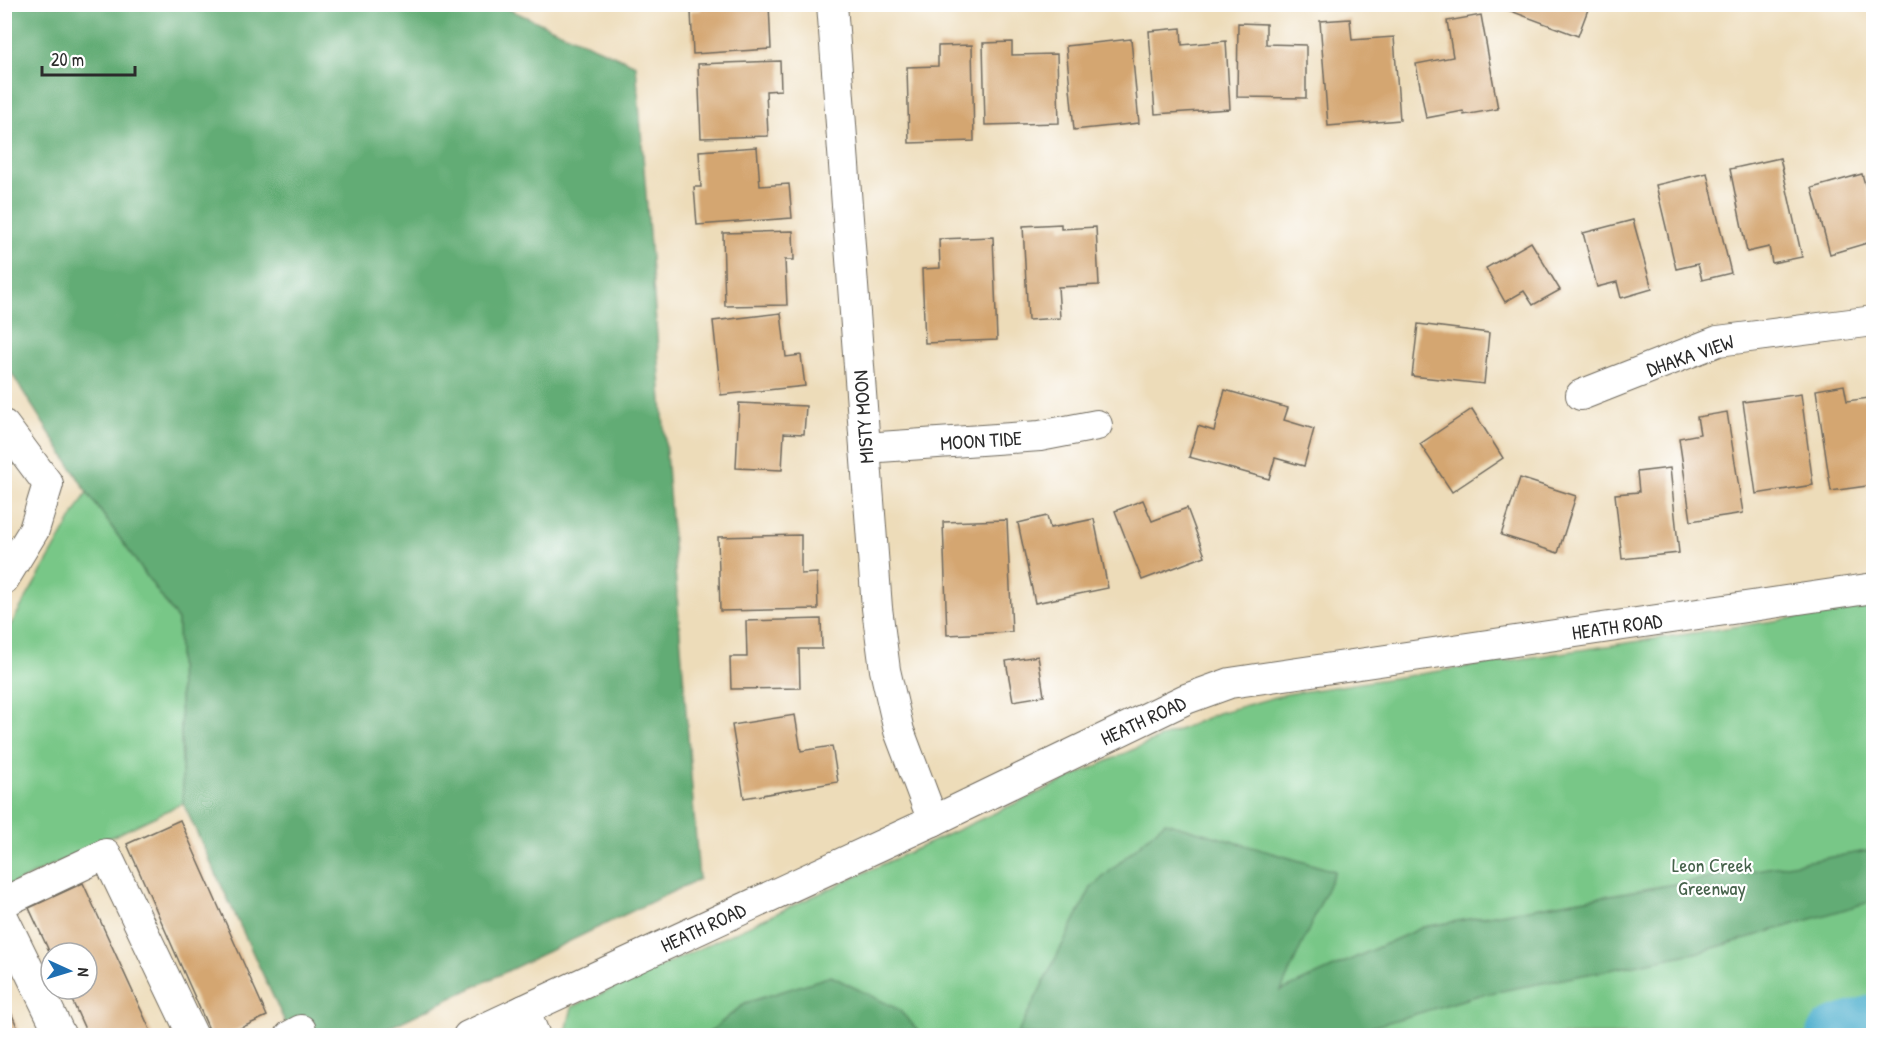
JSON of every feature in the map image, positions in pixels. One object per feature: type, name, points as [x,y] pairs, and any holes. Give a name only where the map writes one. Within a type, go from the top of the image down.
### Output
[{"type":"street","name":"MISTY MOON","points":[[832,4],[877,608],[885,670],[899,731],[933,821]]},
{"type":"street","name":"DHAKA VIEW","points":[[1581,394],[1718,341],[1874,321]]},
{"type":"street","points":[[4,425],[48,484],[34,530],[4,579]]},
{"type":"street","name":"MOON TIDE","points":[[865,448],[1040,436],[1096,425]]},
{"type":"street","name":"HEATH ROAD","points":[[468,1035],[530,1022],[933,821],[1186,699],[1230,683],[1874,588]]},
{"type":"street","points":[[4,902],[106,854],[193,1035]]},
{"type":"street","points":[[4,919],[61,1035]]},
{"type":"green space","points":[[5,5],[499,5],[636,65],[699,879],[374,1035],[291,1035],[183,803],[178,620],[87,492],[5,363]]},
{"type":"green space","points":[[87,492],[178,620],[183,803],[5,888],[5,635]]},
{"type":"green space","name":"Leon Creek Greenway","points":[[1873,606],[1873,1035],[922,1035],[898,1009],[745,1003],[706,1035],[565,1036],[572,1007],[1123,754],[1218,713],[1287,694]]},
{"type":"green space","points":[[1165,822],[1335,871],[1281,991],[1423,927],[1873,850],[1873,901],[1700,952],[1476,996],[1345,1035],[1017,1035],[1091,888]]},
{"type":"green space","points":[[831,976],[898,1009],[922,1035],[706,1035],[745,1003]]},
{"type":"building","points":[[701,4],[769,4],[771,49],[693,54],[691,11],[701,10]]},
{"type":"building","points":[[1492,4],[1590,4],[1578,36]]},
{"type":"building","points":[[1481,15],[1498,109],[1464,115],[1463,111],[1426,118],[1416,64],[1453,57],[1447,21]]},
{"type":"building","points":[[1350,19],[1352,40],[1394,37],[1400,120],[1328,126],[1320,21]]},
{"type":"building","points":[[1238,23],[1266,24],[1266,44],[1306,45],[1306,98],[1237,97]]},
{"type":"building","points":[[1181,28],[1182,45],[1226,41],[1230,109],[1155,114],[1149,31]]},
{"type":"building","points":[[1131,39],[1139,123],[1074,130],[1066,46]]},
{"type":"building","points":[[1012,42],[1012,55],[1057,54],[1059,123],[985,125],[983,43]]},
{"type":"building","points":[[972,45],[974,141],[909,143],[907,67],[938,66],[938,46]]},
{"type":"building","points":[[780,61],[781,90],[766,91],[768,136],[701,138],[698,64]]},
{"type":"building","points":[[757,147],[760,186],[789,184],[792,218],[697,225],[694,187],[701,187],[699,151]]},
{"type":"building","points":[[1780,158],[1802,257],[1772,263],[1769,247],[1747,252],[1730,169]]},
{"type":"building","points":[[1707,173],[1731,273],[1702,280],[1698,264],[1676,269],[1656,185]]},
{"type":"building","points":[[1862,174],[1874,215],[1874,241],[1830,254],[1812,188]]},
{"type":"building","points":[[1633,220],[1652,289],[1621,298],[1617,282],[1597,287],[1583,233]]},
{"type":"building","points":[[1061,224],[1061,229],[1096,227],[1099,285],[1058,287],[1060,318],[1028,320],[1023,226]]},
{"type":"building","points":[[793,231],[794,260],[785,260],[787,305],[725,306],[723,233]]},
{"type":"building","points":[[993,237],[997,340],[925,343],[922,269],[940,268],[939,239]]},
{"type":"building","points":[[1531,242],[1560,290],[1533,305],[1524,291],[1505,302],[1486,268]]},
{"type":"building","points":[[781,313],[786,357],[801,355],[805,386],[721,395],[713,321]]},
{"type":"building","points":[[1418,324],[1489,333],[1484,384],[1412,376]]},
{"type":"building","points":[[1844,385],[1847,401],[1869,398],[1874,427],[1874,485],[1831,491],[1816,390]]},
{"type":"building","points":[[1225,390],[1288,408],[1284,420],[1314,429],[1304,466],[1275,458],[1269,479],[1189,457],[1198,426],[1214,431]]},
{"type":"building","points":[[1801,394],[1813,485],[1756,494],[1743,402]]},
{"type":"building","points":[[739,403],[806,406],[804,434],[784,433],[782,470],[736,468]]},
{"type":"building","points":[[1472,409],[1503,458],[1452,492],[1420,444]]},
{"type":"building","points":[[1727,412],[1743,513],[1691,521],[1679,438],[1700,434],[1697,417]]},
{"type":"building","points":[[1670,468],[1679,553],[1622,559],[1615,494],[1639,492],[1637,472]]},
{"type":"building","points":[[1520,478],[1576,496],[1558,553],[1501,535]]},
{"type":"building","points":[[1143,500],[1152,521],[1187,508],[1205,556],[1142,580],[1115,511]]},
{"type":"building","points":[[1047,516],[1050,528],[1094,519],[1108,588],[1035,603],[1018,523]]},
{"type":"building","points":[[1007,520],[1012,632],[947,635],[943,522]]},
{"type":"building","points":[[801,535],[801,574],[817,573],[818,609],[720,611],[718,537]]},
{"type":"building","points":[[821,619],[822,649],[799,649],[800,688],[731,689],[730,657],[747,657],[746,621]]},
{"type":"building","points":[[1038,656],[1044,696],[1013,701],[1006,661]]},
{"type":"building","points":[[795,715],[801,751],[832,746],[838,782],[744,798],[732,725]]},
{"type":"building","points":[[180,820],[267,1016],[223,1036],[212,1036],[127,844]]},
{"type":"building","points":[[83,883],[153,1036],[88,1036],[72,1001],[99,1001],[99,941],[44,941],[29,908]]},
{"type":"building","points":[[4,996],[21,1036],[4,1036]]},
{"type":"waterway","points":[[1834,1036],[1874,1023]]}]
